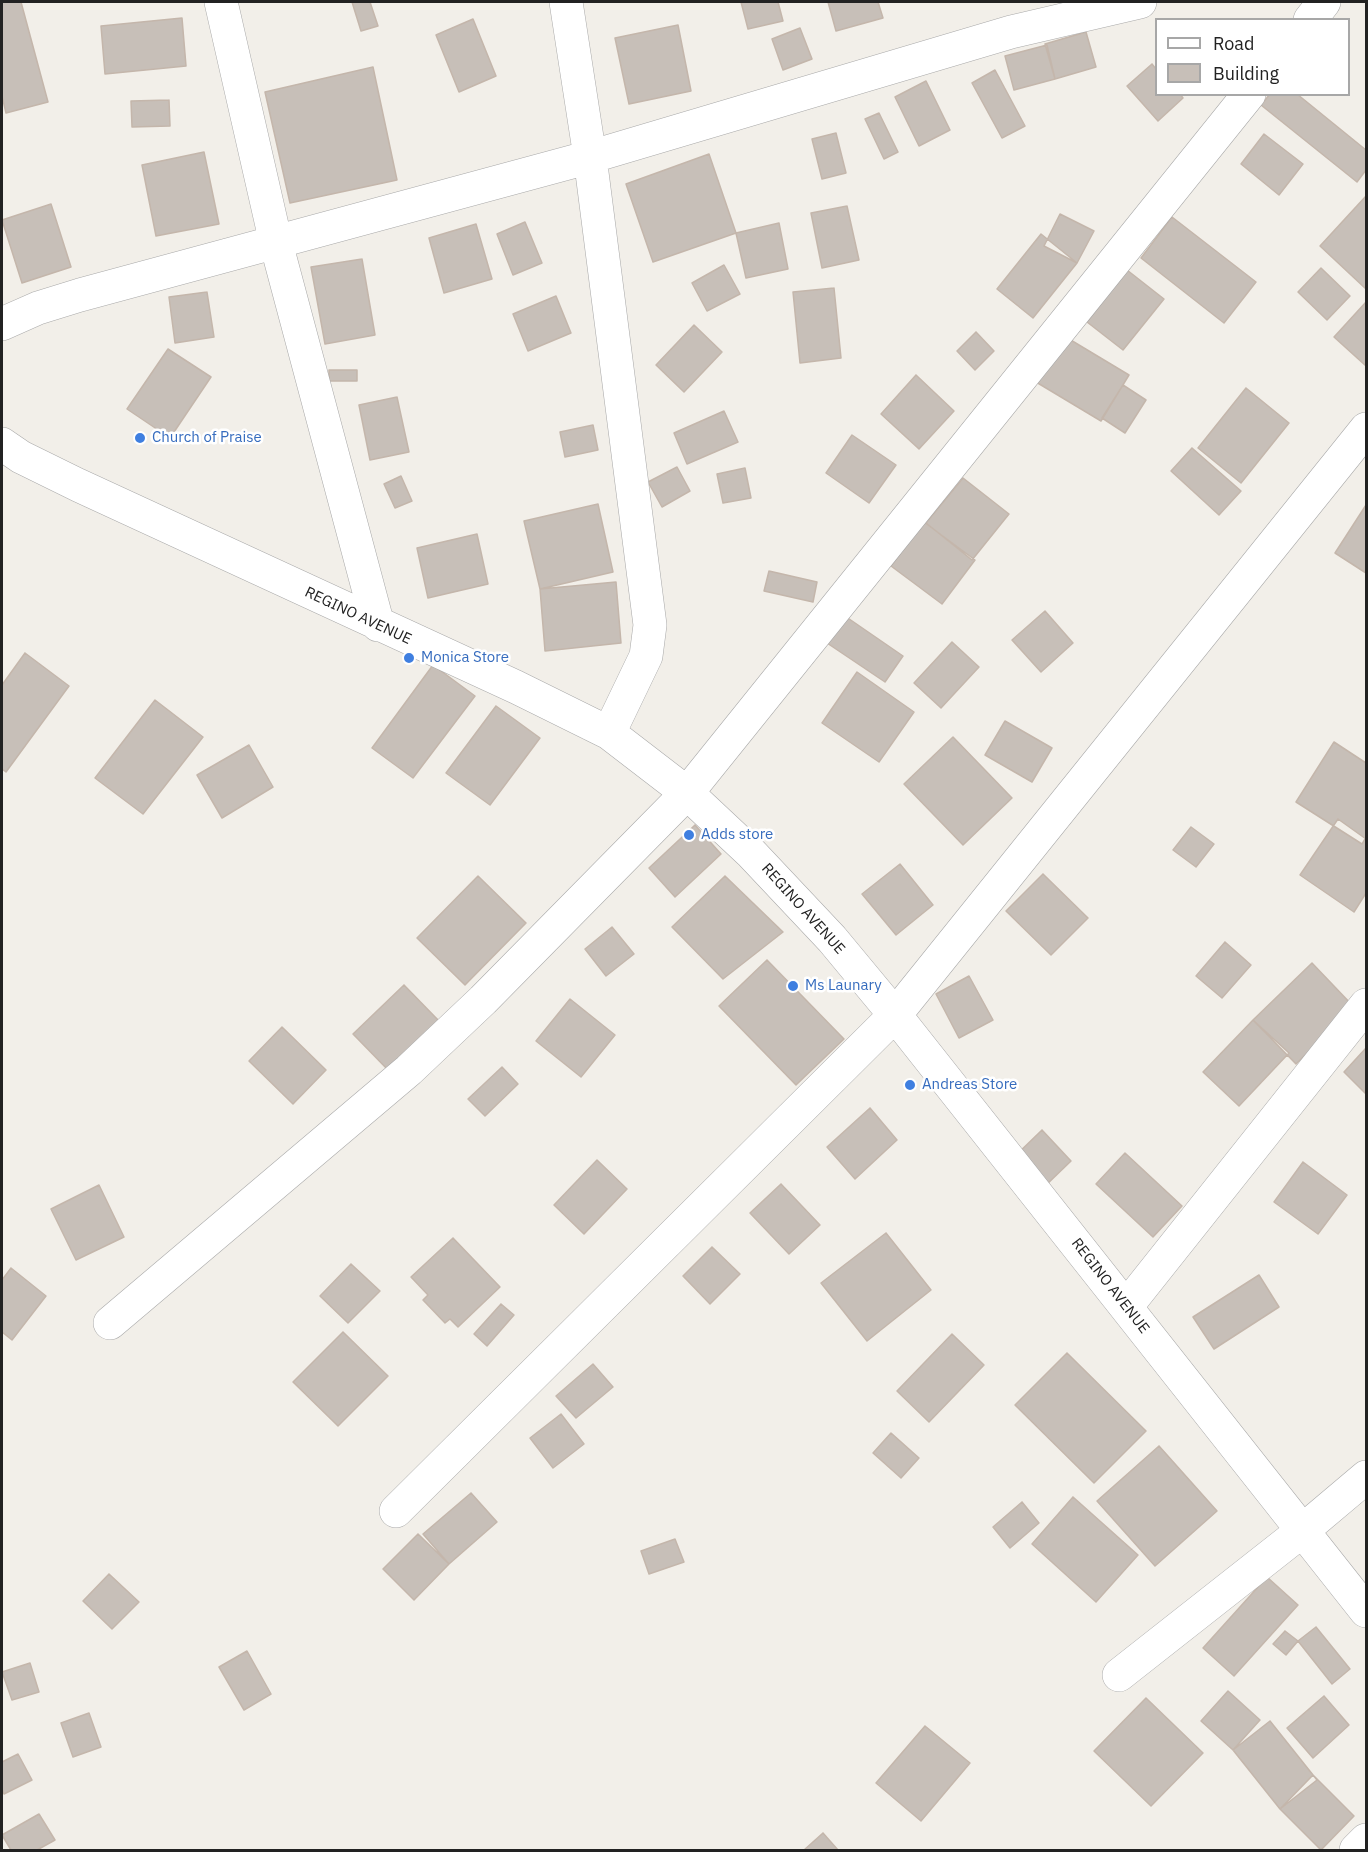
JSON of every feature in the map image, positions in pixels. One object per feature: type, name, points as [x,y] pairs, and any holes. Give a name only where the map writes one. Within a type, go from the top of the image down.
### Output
[{"type":"street","points":[[221,2],[276,243],[378,625]]},
{"type":"street","points":[[566,2],[590,157],[650,625],[646,656],[609,733]]},
{"type":"street","points":[[2,324],[38,308],[80,295],[590,157],[1011,32],[1140,2]]},
{"type":"street","points":[[1312,18],[1324,2]]},
{"type":"street","points":[[110,1323],[409,1070],[483,1000],[687,793],[1248,96]]},
{"type":"street","points":[[396,1511],[895,1015],[1366,429]]},
{"type":"street","name":"REGINO AVENUE","points":[[2,444],[21,457],[78,485],[516,687],[609,733],[687,793],[751,853],[832,939],[895,1015],[1366,1611]]},
{"type":"street","points":[[1126,1307],[1366,1005]]},
{"type":"street","points":[[1119,1674],[1302,1531],[1366,1477]]},
{"type":"street","points":[[1356,1851],[1366,1840]]},
{"type":"building","points":[[2,2],[21,2],[48,102],[6,113],[2,96]]},
{"type":"building","points":[[352,2],[370,2],[378,26],[361,31]]},
{"type":"building","points":[[741,2],[778,2],[783,21],[748,29]]},
{"type":"building","points":[[828,2],[878,2],[883,18],[836,31]]},
{"type":"building","points":[[182,18],[186,66],[105,74],[101,26]]},
{"type":"building","points":[[473,19],[496,76],[459,92],[436,35]]},
{"type":"building","points":[[678,25],[691,91],[629,104],[615,38]]},
{"type":"building","points":[[800,28],[812,59],[783,70],[772,39]]},
{"type":"building","points":[[1086,32],[1096,67],[1055,79],[1045,44]]},
{"type":"building","points":[[1047,45],[1055,79],[1014,90],[1005,56]]},
{"type":"building","points":[[1152,64],[1155,68],[1155,96],[1182,96],[1183,98],[1158,121],[1127,86]]},
{"type":"building","points":[[373,67],[397,180],[290,203],[265,92]]},
{"type":"building","points":[[995,70],[1025,126],[1002,138],[972,83]]},
{"type":"building","points":[[926,81],[950,130],[919,146],[895,97]]},
{"type":"building","points":[[1268,96],[1299,96],[1366,150],[1366,170],[1357,182],[1261,105]]},
{"type":"building","points":[[169,100],[170,126],[132,127],[131,101]]},
{"type":"building","points":[[879,113],[898,152],[884,159],[865,119]]},
{"type":"building","points":[[836,133],[846,173],[822,179],[812,139]]},
{"type":"building","points":[[1264,134],[1303,164],[1279,195],[1241,164]]},
{"type":"building","points":[[204,152],[219,224],[156,236],[142,165]]},
{"type":"building","points":[[709,154],[736,233],[653,262],[626,184]]},
{"type":"building","points":[[1366,196],[1366,289],[1320,246]]},
{"type":"building","points":[[51,204],[71,267],[22,283],[2,220]]},
{"type":"building","points":[[847,206],[859,260],[822,268],[811,213]]},
{"type":"building","points":[[1060,214],[1094,231],[1077,263],[1044,246]]},
{"type":"building","points":[[1172,217],[1256,282],[1224,323],[1141,258]]},
{"type":"building","points":[[525,222],[542,263],[513,275],[497,234]]},
{"type":"building","points":[[779,223],[788,269],[746,278],[736,233]]},
{"type":"building","points":[[476,224],[492,279],[444,293],[429,238]]},
{"type":"building","points":[[1041,234],[1077,263],[1033,318],[997,289]]},
{"type":"building","points":[[362,259],[375,335],[325,344],[311,267]]},
{"type":"building","points":[[724,265],[740,294],[707,311],[692,283]]},
{"type":"building","points":[[1321,268],[1350,296],[1327,320],[1298,292]]},
{"type":"building","points":[[1127,270],[1164,299],[1123,350],[1087,322]]},
{"type":"building","points":[[834,288],[841,358],[800,363],[793,292]]},
{"type":"building","points":[[207,292],[214,337],[175,343],[169,297]]},
{"type":"building","points":[[556,296],[571,333],[528,351],[513,314]]},
{"type":"building","points":[[1366,302],[1366,366],[1334,337]]},
{"type":"building","points":[[694,325],[722,352],[684,392],[656,365]]},
{"type":"building","points":[[976,332],[994,351],[975,370],[957,351]]},
{"type":"building","points":[[1064,336],[1129,375],[1101,421],[1036,382]]},
{"type":"building","points":[[168,349],[211,377],[170,438],[127,409]]},
{"type":"building","points":[[329,370],[357,370],[357,381],[329,381]]},
{"type":"building","points":[[916,375],[954,411],[919,449],[881,414]]},
{"type":"building","points":[[1123,385],[1146,400],[1125,433],[1102,418]]},
{"type":"building","points":[[1246,388],[1289,423],[1241,483],[1198,448]]},
{"type":"building","points":[[397,397],[409,452],[370,460],[359,405]]},
{"type":"building","points":[[724,411],[738,442],[687,464],[674,433]]},
{"type":"building","points":[[593,425],[598,450],[565,457],[560,432]]},
{"type":"building","points":[[852,435],[896,465],[869,503],[826,473]]},
{"type":"building","points":[[1192,448],[1241,491],[1219,515],[1171,471]]},
{"type":"building","points":[[677,467],[690,491],[662,507],[648,482]]},
{"type":"building","points":[[745,468],[751,498],[723,503],[717,474]]},
{"type":"building","points":[[401,476],[412,501],[395,508],[384,484]]},
{"type":"building","points":[[963,478],[1009,514],[972,560],[926,523]]},
{"type":"building","points":[[598,504],[613,572],[540,589],[524,521]]},
{"type":"building","points":[[1366,505],[1366,573],[1335,553]]},
{"type":"building","points":[[924,522],[975,560],[942,604],[891,566]]},
{"type":"building","points":[[477,534],[488,584],[428,598],[417,548]]},
{"type":"building","points":[[769,571],[817,582],[813,602],[764,591]]},
{"type":"building","points":[[616,582],[621,643],[545,651],[540,589]]},
{"type":"building","points":[[1045,611],[1073,643],[1041,672],[1012,640]]},
{"type":"building","points":[[842,614],[903,656],[885,682],[824,641]]},
{"type":"building","points":[[952,642],[979,667],[941,708],[914,683]]},
{"type":"building","points":[[25,653],[69,686],[6,772],[2,769],[2,685]]},
{"type":"building","points":[[433,665],[475,696],[413,778],[372,748]]},
{"type":"building","points":[[857,672],[914,712],[879,762],[822,723]]},
{"type":"building","points":[[155,700],[203,737],[143,814],[95,778]]},
{"type":"building","points":[[496,706],[540,738],[490,805],[446,773]]},
{"type":"building","points":[[1005,721],[1052,748],[1032,782],[985,755]]},
{"type":"building","points":[[953,737],[1012,798],[963,845],[904,784]]},
{"type":"building","points":[[1334,742],[1366,763],[1366,837],[1362,844],[1296,802]]},
{"type":"building","points":[[249,745],[273,787],[222,818],[197,775]]},
{"type":"building","points":[[1338,819],[1366,839],[1366,893],[1354,912],[1300,875]]},
{"type":"building","points":[[695,825],[721,854],[675,897],[649,868]]},
{"type":"building","points":[[1191,827],[1214,844],[1196,867],[1173,850]]},
{"type":"building","points":[[900,864],[933,905],[896,935],[862,894]]},
{"type":"building","points":[[1043,874],[1088,918],[1051,955],[1006,911]]},
{"type":"building","points":[[478,876],[526,923],[465,985],[417,938]]},
{"type":"building","points":[[725,876],[783,932],[723,979],[672,927]]},
{"type":"building","points":[[612,927],[634,954],[606,976],[585,949]]},
{"type":"building","points":[[1225,942],[1251,965],[1222,998],[1196,976]]},
{"type":"building","points":[[767,960],[844,1039],[796,1085],[719,1006]]},
{"type":"building","points":[[1312,963],[1354,1007],[1296,1064],[1253,1020]]},
{"type":"building","points":[[969,976],[993,1020],[959,1038],[936,994]]},
{"type":"building","points":[[404,985],[440,1022],[389,1071],[353,1034]]},
{"type":"building","points":[[570,999],[615,1035],[581,1077],[536,1041]]},
{"type":"building","points":[[1253,1020],[1289,1053],[1239,1106],[1203,1072]]},
{"type":"building","points":[[282,1027],[326,1070],[293,1104],[249,1061]]},
{"type":"building","points":[[1366,1048],[1366,1094],[1344,1072]]},
{"type":"building","points":[[502,1067],[518,1084],[485,1116],[468,1099]]},
{"type":"building","points":[[870,1108],[897,1140],[855,1179],[827,1147]]},
{"type":"building","points":[[1042,1130],[1071,1161],[1042,1189],[1013,1158]]},
{"type":"building","points":[[1125,1153],[1182,1206],[1153,1237],[1096,1184]]},
{"type":"building","points":[[597,1160],[627,1189],[584,1234],[554,1205]]},
{"type":"building","points":[[1303,1162],[1347,1195],[1318,1234],[1274,1202]]},
{"type":"building","points":[[781,1184],[820,1225],[789,1254],[750,1213]]},
{"type":"building","points":[[99,1185],[124,1237],[76,1260],[51,1209]]},
{"type":"building","points":[[886,1233],[931,1290],[867,1341],[821,1283]]},
{"type":"building","points":[[453,1238],[500,1287],[458,1327],[450,1319],[445,1323],[423,1300],[428,1295],[411,1277]]},
{"type":"building","points":[[712,1247],[740,1274],[710,1304],[683,1276]]},
{"type":"building","points":[[351,1264],[380,1291],[348,1323],[320,1296]]},
{"type":"building","points":[[11,1268],[46,1296],[12,1340],[2,1332],[2,1280]]},
{"type":"building","points":[[1259,1275],[1279,1307],[1214,1349],[1193,1317]]},
{"type":"building","points":[[501,1304],[514,1315],[487,1346],[474,1334]]},
{"type":"building","points":[[343,1332],[388,1376],[338,1426],[293,1382]]},
{"type":"building","points":[[952,1334],[984,1365],[929,1422],[897,1391]]},
{"type":"building","points":[[1067,1353],[1146,1431],[1094,1483],[1015,1405]]},
{"type":"building","points":[[593,1364],[613,1387],[576,1418],[556,1396]]},
{"type":"building","points":[[561,1414],[584,1444],[553,1468],[530,1438]]},
{"type":"building","points":[[891,1433],[919,1458],[901,1478],[873,1453]]},
{"type":"building","points":[[1159,1446],[1217,1511],[1155,1566],[1097,1501]]},
{"type":"building","points":[[471,1493],[497,1522],[449,1564],[423,1534]]},
{"type":"building","points":[[1073,1497],[1138,1555],[1096,1602],[1032,1544]]},
{"type":"building","points":[[1022,1502],[1039,1523],[1010,1548],[993,1527]]},
{"type":"building","points":[[418,1534],[449,1564],[414,1600],[383,1569]]},
{"type":"building","points":[[675,1539],[684,1562],[649,1574],[641,1551]]},
{"type":"building","points":[[109,1574],[139,1602],[112,1629],[83,1601]]},
{"type":"building","points":[[1267,1577],[1298,1605],[1234,1676],[1203,1648]]},
{"type":"building","points":[[1316,1627],[1350,1669],[1332,1684],[1298,1641]]},
{"type":"building","points":[[1285,1631],[1298,1641],[1286,1655],[1273,1644]]},
{"type":"building","points":[[247,1651],[271,1694],[244,1710],[219,1667]]},
{"type":"building","points":[[30,1663],[39,1692],[12,1700],[2,1672]]},
{"type":"building","points":[[1228,1691],[1260,1720],[1233,1750],[1201,1721]]},
{"type":"building","points":[[1324,1696],[1349,1725],[1313,1758],[1287,1728]]},
{"type":"building","points":[[1146,1698],[1203,1753],[1151,1806],[1094,1751]]},
{"type":"building","points":[[89,1713],[101,1747],[73,1757],[61,1723]]},
{"type":"building","points":[[1270,1721],[1317,1780],[1280,1809],[1233,1750]]},
{"type":"building","points":[[925,1726],[970,1763],[921,1821],[876,1783]]},
{"type":"building","points":[[18,1754],[32,1780],[4,1794],[2,1762]]},
{"type":"building","points":[[1313,1775],[1354,1816],[1321,1850],[1280,1809]]},
{"type":"building","points":[[39,1814],[55,1840],[37,1850],[11,1850],[2,1835]]},
{"type":"building","points":[[823,1833],[838,1850],[804,1850]]},
{"type":"place","name":"Church of Praise","points":[[140,438]]},
{"type":"place","name":"Monica Store","points":[[409,658]]},
{"type":"place","name":"Adds store","points":[[689,835]]},
{"type":"place","name":"Ms Launary","points":[[793,986]]},
{"type":"place","name":"Andreas Store","points":[[910,1085]]}]
